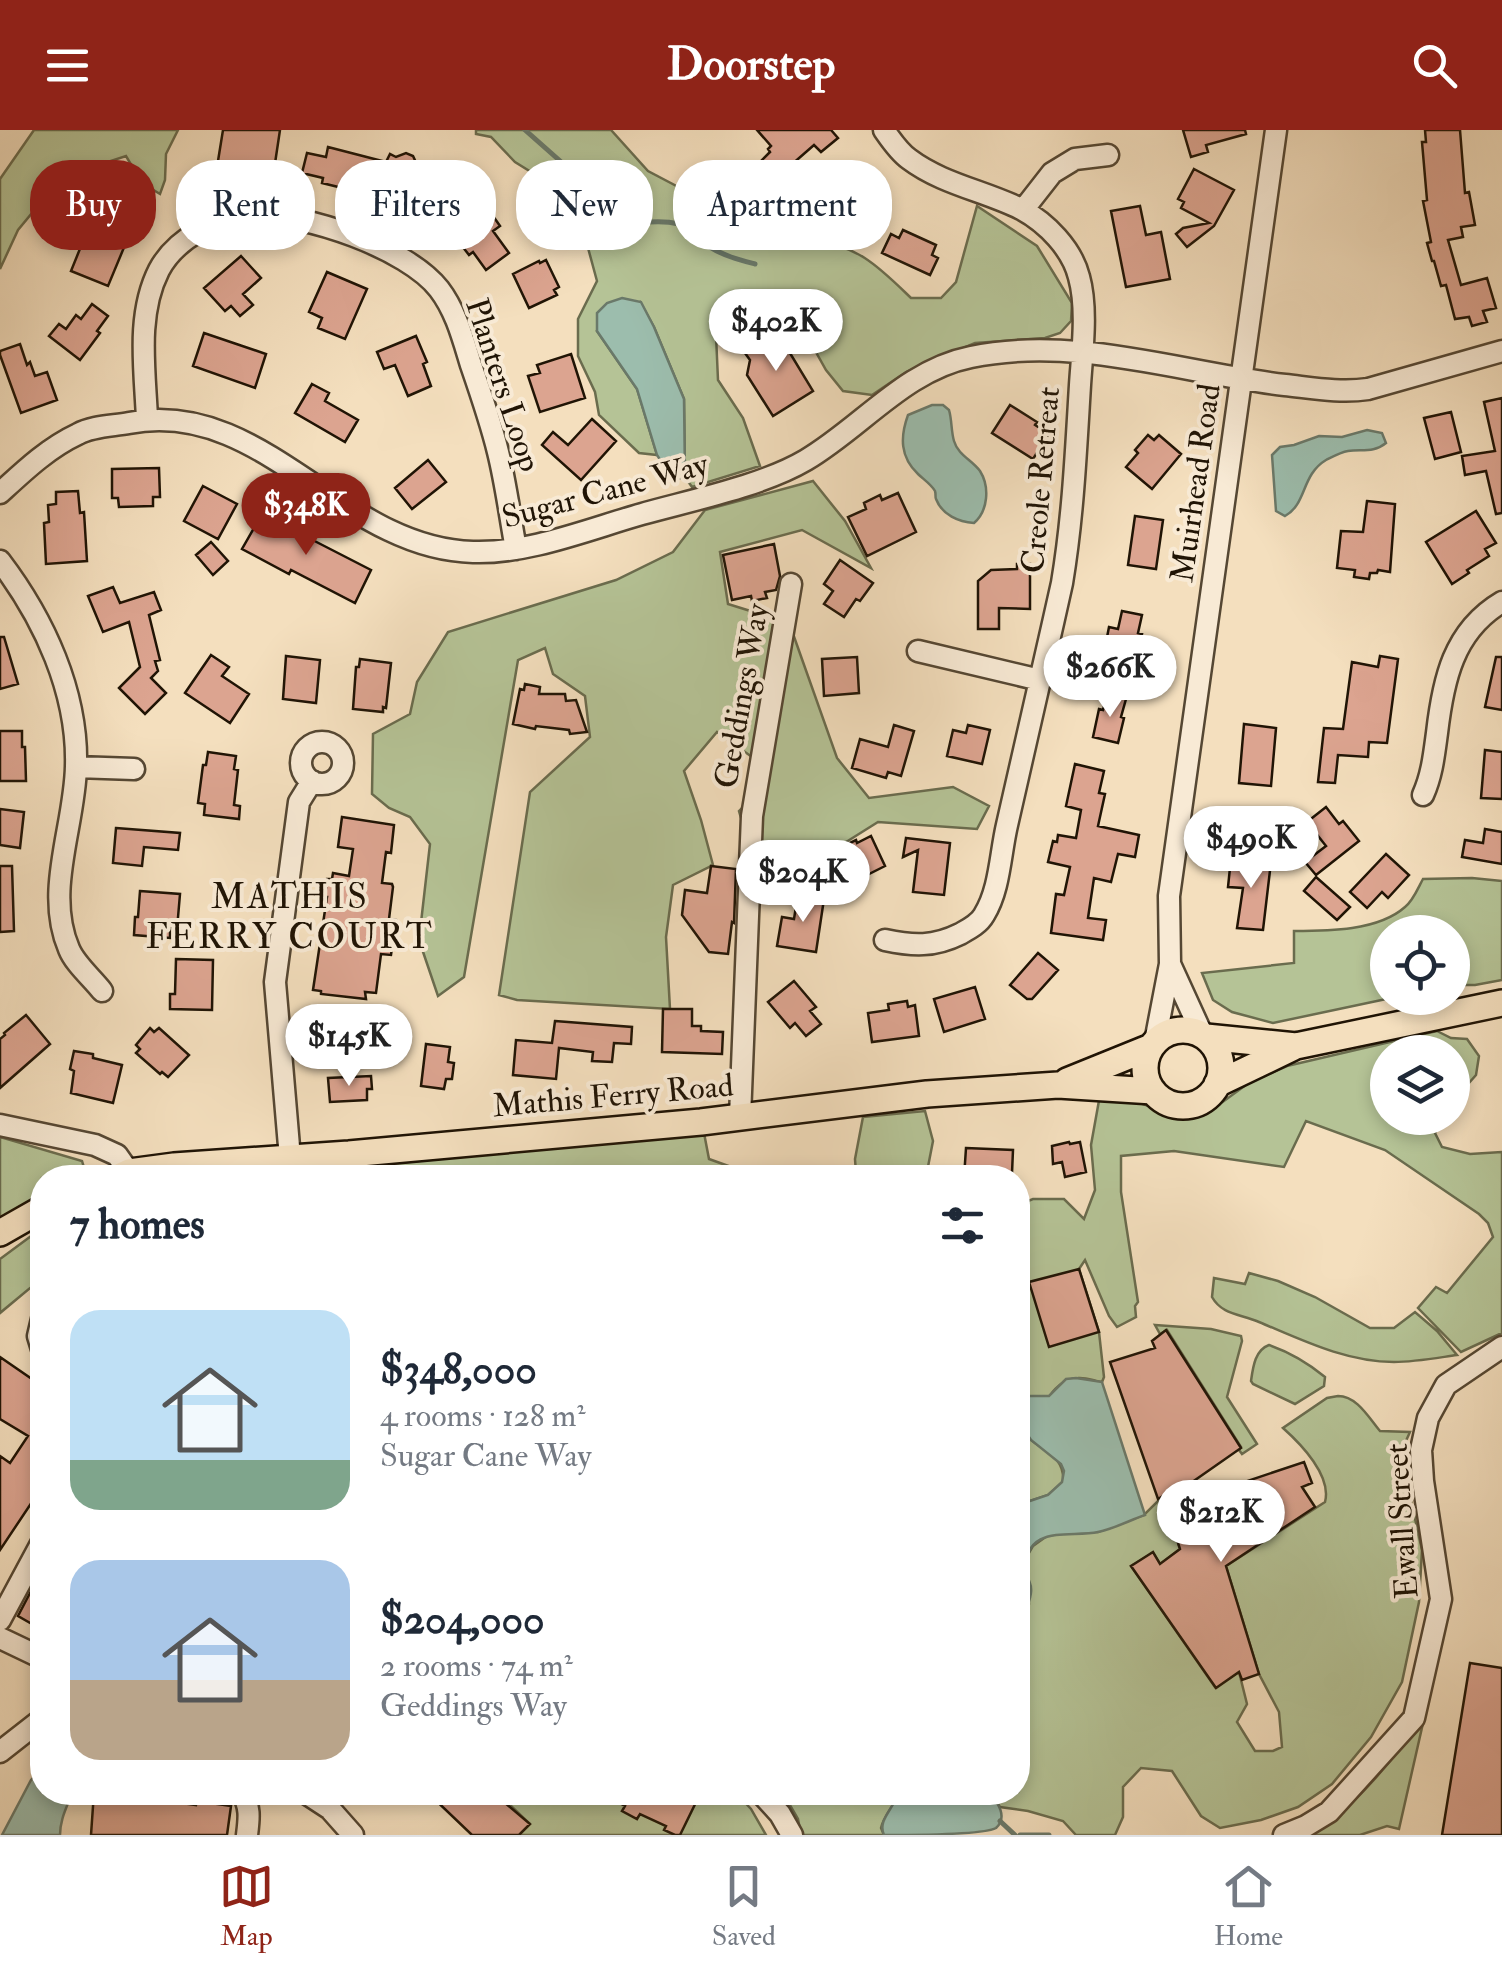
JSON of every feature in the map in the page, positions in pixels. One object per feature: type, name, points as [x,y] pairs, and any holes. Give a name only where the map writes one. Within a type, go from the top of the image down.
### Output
[{"type":"main road","points":[[1296,1046],[1172,1031],[1153,1044],[1145,1069],[1153,1091],[1168,1102],[1187,1106],[1205,1099],[1218,1084],[1296,1046],[1502,1003]]},
{"type":"main road","points":[[1204,1036],[1221,1064],[1218,1084]]},
{"type":"main road","name":"Mathis Ferry Road","points":[[1058,1085],[1153,1044]]},
{"type":"main road","name":"Mathis Ferry Road","points":[[188,1165],[740,1117],[927,1094],[1058,1085],[1153,1091]]},
{"type":"main road","points":[[0,1233],[30,1217]]},
{"type":"street","name":"Creole Retreat","points":[[884,130],[906,158],[1023,210],[1051,231],[1079,276],[1082,304],[1068,548],[994,891],[983,917],[963,932],[931,945],[885,940]]},
{"type":"street","name":"Muirhead Road","points":[[1153,1044],[1170,964],[1169,896],[1276,130]]},
{"type":"street","points":[[1023,210],[1052,172],[1075,159],[1108,155]]},
{"type":"street","name":"Planters Loop","points":[[147,419],[144,318],[161,266],[179,245],[227,219],[253,215],[313,224],[374,243],[426,273],[455,317],[499,454],[516,550]]},
{"type":"street","name":"Sugar Cane Way","points":[[0,493],[34,461],[80,432],[147,419],[192,422],[264,452],[392,534],[430,547],[473,552],[516,550],[751,483],[806,460],[892,394],[928,372],[970,357],[1027,350],[1082,352],[1241,379],[1351,391],[1502,351]]},
{"type":"street","points":[[0,560],[42,625],[58,666],[73,728],[76,767],[59,914],[70,951],[102,991]]},
{"type":"street","name":"Geddings Way","points":[[740,1117],[752,816],[791,584]]},
{"type":"street","points":[[1423,796],[1452,658],[1481,617],[1502,602]]},
{"type":"street","points":[[918,652],[1040,680]]},
{"type":"street","points":[[76,767],[134,769]]},
{"type":"street","points":[[290,1158],[275,982],[299,802],[312,781]]},
{"type":"street","name":"Muirhead Road","points":[[1170,964],[1204,1036]]},
{"type":"street","points":[[0,1125],[95,1146],[117,1155],[120,1165]]},
{"type":"street","name":"Ewall Street","points":[[1284,1835],[1329,1812],[1414,1718],[1441,1598],[1423,1481],[1421,1450],[1428,1418],[1446,1385],[1502,1348]]},
{"type":"street","points":[[0,1620],[30,1564]]},
{"type":"street","points":[[0,1638],[30,1652]]},
{"type":"street","points":[[0,1752],[30,1729]]},
{"type":"street","points":[[246,1835],[248,1805]]},
{"type":"street","points":[[324,1805],[353,1835]]},
{"type":"street","points":[[772,1805],[792,1835]]},
{"type":"shaded area","points":[[34,130],[178,130],[166,154],[160,194],[156,192],[156,160],[128,160],[126,156],[114,160],[30,160],[30,215],[18,230],[0,269],[0,179]]},
{"type":"shaded area","points":[[476,130],[611,130],[638,160],[516,163],[491,137],[476,134]]},
{"type":"shaded area","points":[[653,174],[673,184],[673,250],[850,250],[879,268],[911,298],[941,298],[956,282],[977,206],[1037,246],[1072,303],[1071,321],[1060,333],[1045,338],[975,343],[906,372],[872,395],[843,391],[803,329],[762,317],[731,316],[716,335],[718,380],[743,418],[760,466],[692,487],[685,477],[684,399],[640,302],[597,331],[637,389],[657,455],[639,453],[599,415],[595,392],[578,356],[578,319],[597,281],[589,250],[653,250]]},
{"type":"shaded area","points":[[622,298],[641,302],[684,399],[685,477],[673,480],[657,455],[637,389],[597,331],[597,313],[607,303]]},
{"type":"shaded area","points":[[932,405],[943,405],[949,410],[956,446],[983,477],[985,505],[974,523],[957,519],[942,509],[933,488],[905,454],[903,439],[908,415]]},
{"type":"shaded area","points":[[1367,430],[1382,433],[1386,443],[1326,460],[1312,473],[1292,511],[1285,516],[1276,511],[1272,455],[1280,447],[1319,436],[1342,437]]},
{"type":"shaded area","points":[[813,481],[845,521],[871,568],[802,530],[720,552],[728,604],[760,614],[792,631],[837,758],[869,798],[953,787],[989,806],[977,829],[878,822],[794,878],[756,869],[739,811],[764,786],[752,757],[717,732],[684,771],[713,865],[673,885],[666,937],[670,1009],[517,1000],[499,995],[530,792],[590,737],[585,696],[553,674],[545,648],[518,660],[464,977],[438,996],[419,940],[430,844],[410,817],[389,808],[372,794],[373,734],[410,714],[417,682],[448,632],[616,580],[673,552],[705,510]]},
{"type":"shaded area","points":[[1423,879],[1502,881],[1502,980],[1470,985],[1470,915],[1394,915],[1413,898]]},
{"type":"shaded area","points":[[1370,924],[1370,1002],[1273,1023],[1232,1012],[1213,1000],[1202,973],[1294,963],[1294,931]]},
{"type":"shaded area","points":[[1470,1043],[1479,1056],[1476,1075],[1470,1082]]},
{"type":"shaded area","points":[[1370,1047],[1370,1135],[1436,1135],[1442,1147],[1470,1154],[1502,1152],[1502,1333],[1461,1352],[1418,1308],[1436,1287],[1447,1293],[1493,1237],[1488,1223],[1479,1214],[1385,1150],[1306,1121],[1284,1167],[1174,1151],[1121,1156],[1121,1192],[1138,1302],[1136,1317],[1117,1327],[1085,1260],[1079,1269],[1099,1332],[1104,1377],[1102,1382],[1068,1380],[1052,1392],[1031,1440],[1058,1462],[1063,1482],[1048,1495],[1030,1501],[1030,1200],[1064,1199],[1084,1219],[1095,1190],[1091,1145],[1100,1095],[1125,1098],[1175,1115],[1206,1114],[1250,1082],[1287,1066]]},
{"type":"shaded area","points":[[925,1111],[933,1141],[928,1165],[855,1165],[863,1117]]},
{"type":"shaded area","points":[[704,1133],[709,1159],[726,1165],[379,1165]]},
{"type":"shaded area","points":[[0,1137],[82,1161],[83,1165],[30,1165],[30,1210],[0,1226]]},
{"type":"shaded area","points":[[30,1237],[30,1288],[0,1313],[0,1259]]},
{"type":"shaded area","points":[[1249,1273],[1315,1297],[1370,1328],[1394,1328],[1415,1312],[1457,1355],[1402,1362],[1359,1358],[1308,1343],[1216,1303],[1212,1297],[1214,1278],[1245,1284]]},
{"type":"shaded area","points":[[1155,1325],[1211,1329],[1241,1336],[1227,1397],[1257,1444],[1242,1454],[1167,1330],[1160,1334]]},
{"type":"shaded area","points":[[1269,1345],[1319,1372],[1325,1377],[1324,1386],[1295,1404],[1253,1384],[1256,1360]]},
{"type":"shaded area","points":[[1066,1379],[1102,1382],[1145,1515],[1098,1532],[1050,1536],[1030,1551],[1030,1501],[1048,1495],[1062,1482],[1064,1471],[1030,1438],[1030,1396],[1049,1396]]},
{"type":"shaded area","points":[[1345,1397],[1357,1404],[1380,1431],[1410,1432],[1403,1465],[1422,1550],[1419,1602],[1402,1682],[1371,1737],[1332,1784],[1298,1807],[1220,1828],[1201,1816],[1172,1771],[1141,1768],[1123,1787],[1123,1817],[1115,1835],[1076,1835],[1063,1821],[1000,1807],[1030,1805],[1030,1551],[1047,1536],[1098,1532],[1144,1515],[1163,1496],[1180,1549],[1160,1564],[1153,1553],[1131,1566],[1215,1687],[1239,1672],[1247,1704],[1237,1722],[1255,1751],[1282,1747],[1279,1712],[1259,1674],[1226,1566],[1325,1502],[1320,1471],[1283,1428],[1327,1398]]},
{"type":"shaded area","points":[[1426,1710],[1399,1829],[1387,1826],[1360,1835],[1306,1835],[1357,1797],[1388,1763]]},
{"type":"shaded area","points":[[30,1782],[30,1805],[67,1805],[60,1835],[2,1835]]},
{"type":"shaded area","points":[[510,1805],[747,1805],[766,1835],[519,1835],[529,1823]]},
{"type":"shaded area","points":[[790,1805],[893,1805],[882,1823],[884,1835],[801,1835]]},
{"type":"shaded area","points":[[892,1805],[998,1805],[1001,1815],[996,1828],[943,1834],[884,1835],[884,1819]]},
{"type":"building","points":[[223,130],[280,130],[276,160],[218,160]]},
{"type":"building","points":[[757,130],[831,130],[838,138],[821,152],[814,145],[797,160],[762,160],[771,146]]},
{"type":"building","points":[[1183,130],[1245,130],[1246,134],[1206,145],[1208,152],[1191,157]]},
{"type":"building","points":[[1425,130],[1460,130],[1465,193],[1469,192],[1475,225],[1461,227],[1463,237],[1448,240],[1461,285],[1487,278],[1496,308],[1483,311],[1487,322],[1472,326],[1469,317],[1455,319],[1446,285],[1441,286],[1432,261],[1423,201],[1427,200],[1422,142],[1426,142]]},
{"type":"building","points":[[328,147],[378,160],[335,160],[335,186],[322,183],[323,178],[315,176],[315,160],[305,160],[307,153],[326,157]]},
{"type":"building","points":[[390,154],[413,156],[415,160],[387,160]]},
{"type":"building","points":[[1194,169],[1234,190],[1214,226],[1187,247],[1176,234],[1183,228],[1209,223],[1181,208],[1184,202],[1178,199]]},
{"type":"building","points":[[1140,206],[1146,235],[1161,232],[1170,279],[1126,287],[1111,211]]},
{"type":"building","points":[[903,230],[936,245],[932,255],[938,258],[930,275],[882,253],[892,250],[892,234],[899,238]]},
{"type":"building","points":[[496,235],[509,253],[486,270],[473,252],[469,255],[465,250],[496,250]]},
{"type":"building","points":[[80,250],[123,250],[108,286],[71,271]]},
{"type":"building","points":[[241,256],[261,278],[243,294],[253,305],[240,316],[231,306],[225,311],[204,288]]},
{"type":"building","points":[[546,260],[559,287],[554,290],[557,295],[529,308],[513,274]]},
{"type":"building","points":[[327,272],[367,289],[345,339],[318,328],[322,318],[309,312]]},
{"type":"building","points":[[92,304],[108,316],[80,360],[49,336],[59,324],[66,329],[76,315],[81,319]]},
{"type":"building","points":[[776,330],[813,391],[773,416],[747,375],[750,360],[745,353]]},
{"type":"building","points":[[204,333],[266,354],[255,388],[193,366]]},
{"type":"building","points":[[416,336],[427,362],[423,364],[431,386],[408,396],[395,365],[384,369],[377,352]]},
{"type":"building","points":[[20,344],[35,376],[47,372],[57,400],[21,413],[0,355],[0,351]]},
{"type":"building","points":[[571,354],[585,398],[540,412],[528,376],[540,373],[537,365]]},
{"type":"building","points":[[312,384],[329,393],[325,401],[358,420],[345,442],[295,413]]},
{"type":"building","points":[[1502,398],[1502,513],[1496,514],[1486,471],[1465,475],[1462,456],[1495,451],[1484,402]]},
{"type":"building","points":[[1010,405],[1049,434],[1033,459],[992,433]]},
{"type":"building","points":[[1451,412],[1461,452],[1435,459],[1424,418]]},
{"type":"building","points":[[592,419],[616,441],[581,480],[542,445],[553,432],[568,445]]},
{"type":"building","points":[[1148,435],[1154,440],[1159,435],[1181,454],[1152,489],[1126,467]]},
{"type":"building","points":[[428,460],[446,482],[412,509],[395,488]]},
{"type":"building","points":[[159,468],[160,497],[153,497],[153,506],[119,507],[118,498],[112,498],[112,469]]},
{"type":"building","points":[[203,486],[237,504],[218,539],[184,521]]},
{"type":"building","points":[[78,491],[80,513],[84,512],[87,561],[46,564],[44,523],[49,522],[48,505],[56,504],[56,492]]},
{"type":"building","points":[[898,493],[916,532],[867,556],[848,517],[866,509],[864,503],[880,495],[882,500]]},
{"type":"building","points":[[1367,501],[1395,504],[1390,572],[1378,570],[1370,573],[1369,579],[1354,577],[1355,570],[1337,568],[1341,531],[1363,532]]},
{"type":"building","points":[[1476,511],[1496,543],[1485,549],[1489,556],[1452,584],[1426,542]]},
{"type":"building","points":[[262,514],[371,570],[355,603],[242,549]]},
{"type":"building","points":[[1135,516],[1163,520],[1156,569],[1128,565]]},
{"type":"building","points":[[211,542],[228,561],[213,575],[196,555]]},
{"type":"building","points":[[774,544],[780,576],[776,590],[765,592],[767,598],[732,600],[723,555]]},
{"type":"building","points":[[840,560],[873,583],[844,617],[824,604],[833,591],[824,584]]},
{"type":"building","points":[[1017,564],[1030,564],[1030,609],[999,608],[999,629],[978,629],[978,581],[991,570],[1017,569]]},
{"type":"building","points":[[113,587],[120,603],[154,592],[161,610],[149,615],[160,660],[155,661],[158,671],[151,678],[166,693],[145,714],[119,688],[140,667],[129,622],[103,632],[88,596]]},
{"type":"building","points":[[1122,611],[1142,615],[1138,633],[1142,634],[1138,655],[1144,656],[1141,670],[1102,663],[1109,627],[1118,629]]},
{"type":"building","points":[[0,637],[4,637],[18,684],[0,689]]},
{"type":"building","points":[[211,655],[229,667],[222,676],[249,694],[230,723],[185,693]]},
{"type":"building","points":[[286,656],[320,660],[316,703],[283,699]]},
{"type":"building","points":[[1380,656],[1398,659],[1387,743],[1369,742],[1368,757],[1338,755],[1335,783],[1318,782],[1324,728],[1343,729],[1352,662],[1378,667]]},
{"type":"building","points":[[857,657],[859,693],[824,696],[822,659]]},
{"type":"building","points":[[1496,657],[1502,657],[1502,710],[1485,707]]},
{"type":"building","points":[[360,659],[391,663],[383,712],[353,709]]},
{"type":"building","points":[[525,684],[540,687],[539,694],[565,694],[566,701],[576,700],[587,732],[570,734],[569,730],[513,724],[520,689],[524,690]]},
{"type":"building","points":[[1107,695],[1126,699],[1118,743],[1093,737],[1099,709],[1103,710]]},
{"type":"building","points":[[1244,724],[1276,728],[1271,786],[1239,783]]},
{"type":"building","points":[[894,725],[914,731],[901,776],[888,772],[886,778],[852,768],[860,739],[888,747]]},
{"type":"building","points":[[968,725],[990,730],[982,764],[947,756],[953,730],[966,733]]},
{"type":"building","points":[[0,731],[22,731],[26,781],[0,781]]},
{"type":"building","points":[[1485,750],[1502,752],[1502,799],[1481,798]]},
{"type":"building","points":[[208,752],[236,756],[234,805],[240,806],[239,819],[204,815],[205,804],[198,803]]},
{"type":"building","points":[[1075,764],[1104,771],[1099,793],[1105,794],[1098,826],[1139,835],[1135,857],[1118,854],[1111,882],[1094,878],[1088,918],[1106,920],[1103,940],[1051,933],[1056,894],[1064,895],[1070,867],[1048,862],[1058,835],[1076,838],[1081,810],[1066,806]]},
{"type":"building","points":[[1326,807],[1359,841],[1316,875],[1305,862],[1326,846],[1307,822]]},
{"type":"building","points":[[0,809],[24,812],[20,848],[0,845]]},
{"type":"building","points":[[342,817],[394,825],[382,883],[393,887],[389,919],[396,920],[391,955],[381,954],[376,993],[365,992],[366,999],[313,990],[327,879],[332,879],[333,873],[349,876],[353,849],[338,847]]},
{"type":"building","points":[[116,828],[180,833],[178,850],[144,847],[142,866],[113,863]]},
{"type":"building","points":[[1485,829],[1502,832],[1502,864],[1462,857],[1465,840],[1483,843]]},
{"type":"building","points":[[871,836],[885,866],[843,887],[827,854]]},
{"type":"building","points":[[906,838],[950,843],[944,895],[913,892],[918,850],[903,857]]},
{"type":"building","points":[[1386,854],[1409,875],[1388,898],[1382,892],[1367,908],[1350,892]]},
{"type":"building","points":[[1231,858],[1271,862],[1263,930],[1237,928],[1243,888],[1228,887]]},
{"type":"building","points":[[0,866],[12,866],[14,931],[0,932]]},
{"type":"building","points":[[711,866],[736,869],[734,923],[728,954],[709,952],[682,915],[685,890],[707,893]]},
{"type":"building","points":[[1316,877],[1350,907],[1337,920],[1304,891]]},
{"type":"building","points":[[140,891],[180,894],[177,929],[170,928],[170,938],[134,935]]},
{"type":"building","points":[[798,894],[824,899],[816,952],[777,946],[782,917],[794,919]]},
{"type":"building","points":[[1038,953],[1058,970],[1032,999],[1027,999],[1010,985]]},
{"type":"building","points":[[176,959],[213,960],[212,1010],[170,1009],[170,994],[175,994]]},
{"type":"building","points":[[794,981],[816,1007],[810,1011],[821,1024],[806,1036],[795,1023],[790,1028],[768,1002]]},
{"type":"building","points":[[975,987],[985,1019],[944,1032],[934,999]]},
{"type":"building","points":[[907,1001],[908,1007],[915,1005],[919,1036],[872,1042],[868,1013],[889,1010],[888,1004]]},
{"type":"building","points":[[663,1009],[692,1009],[692,1026],[701,1026],[701,1031],[723,1032],[722,1054],[662,1052]]},
{"type":"building","points":[[26,1015],[50,1044],[0,1088],[0,1039]]},
{"type":"building","points":[[368,1018],[370,1050],[329,1053],[326,1022]]},
{"type":"building","points":[[555,1021],[632,1027],[631,1044],[614,1043],[612,1062],[592,1061],[593,1052],[559,1048],[556,1079],[513,1075],[516,1040],[552,1043]]},
{"type":"building","points":[[150,1028],[154,1032],[159,1028],[189,1055],[168,1077],[136,1053],[140,1049],[136,1045]]},
{"type":"building","points":[[426,1044],[450,1047],[452,1079],[446,1079],[444,1089],[421,1086]]},
{"type":"building","points":[[74,1051],[122,1065],[113,1103],[71,1093]]},
{"type":"building","points":[[371,1076],[372,1089],[367,1089],[367,1100],[330,1102],[328,1078]]},
{"type":"building","points":[[1080,1142],[1086,1172],[1065,1177],[1062,1162],[1053,1164],[1052,1146]]},
{"type":"building","points":[[966,1148],[1013,1150],[1012,1165],[965,1165]]},
{"type":"building","points":[[1079,1269],[1099,1332],[1049,1347],[1030,1282]]},
{"type":"building","points":[[1166,1330],[1241,1448],[1165,1501],[1163,1496],[1158,1499],[1110,1362],[1155,1348],[1152,1341]]},
{"type":"building","points":[[0,1357],[30,1378],[30,1505],[0,1550],[0,1456],[10,1463],[28,1436],[0,1419]]},
{"type":"building","points":[[1304,1462],[1312,1483],[1302,1487],[1315,1507],[1226,1566],[1259,1674],[1242,1680],[1239,1672],[1216,1688],[1131,1566],[1153,1552],[1160,1564],[1180,1549],[1167,1508]]},
{"type":"building","points":[[30,1593],[30,1623],[18,1616]]},
{"type":"building","points":[[1470,1663],[1502,1668],[1502,1835],[1442,1835]]},
{"type":"building","points":[[93,1805],[231,1806],[227,1835],[91,1835]]},
{"type":"building","points":[[441,1805],[507,1805],[530,1824],[519,1835],[472,1835]]},
{"type":"building","points":[[695,1805],[680,1835],[664,1830],[666,1826],[640,1814],[637,1819],[622,1811],[625,1806]]},
{"type":"waterway","points":[[525,130],[568,168],[588,178],[615,224],[679,224],[715,250],[755,264]]},
{"type":"waterway","points":[[1000,1821],[1015,1835]]},
{"type":"waterway","points":[[1020,1835],[1049,1835]]},
{"type":"district","name":"MATHIS FERRY COURT","points":[[290,917]]}]
